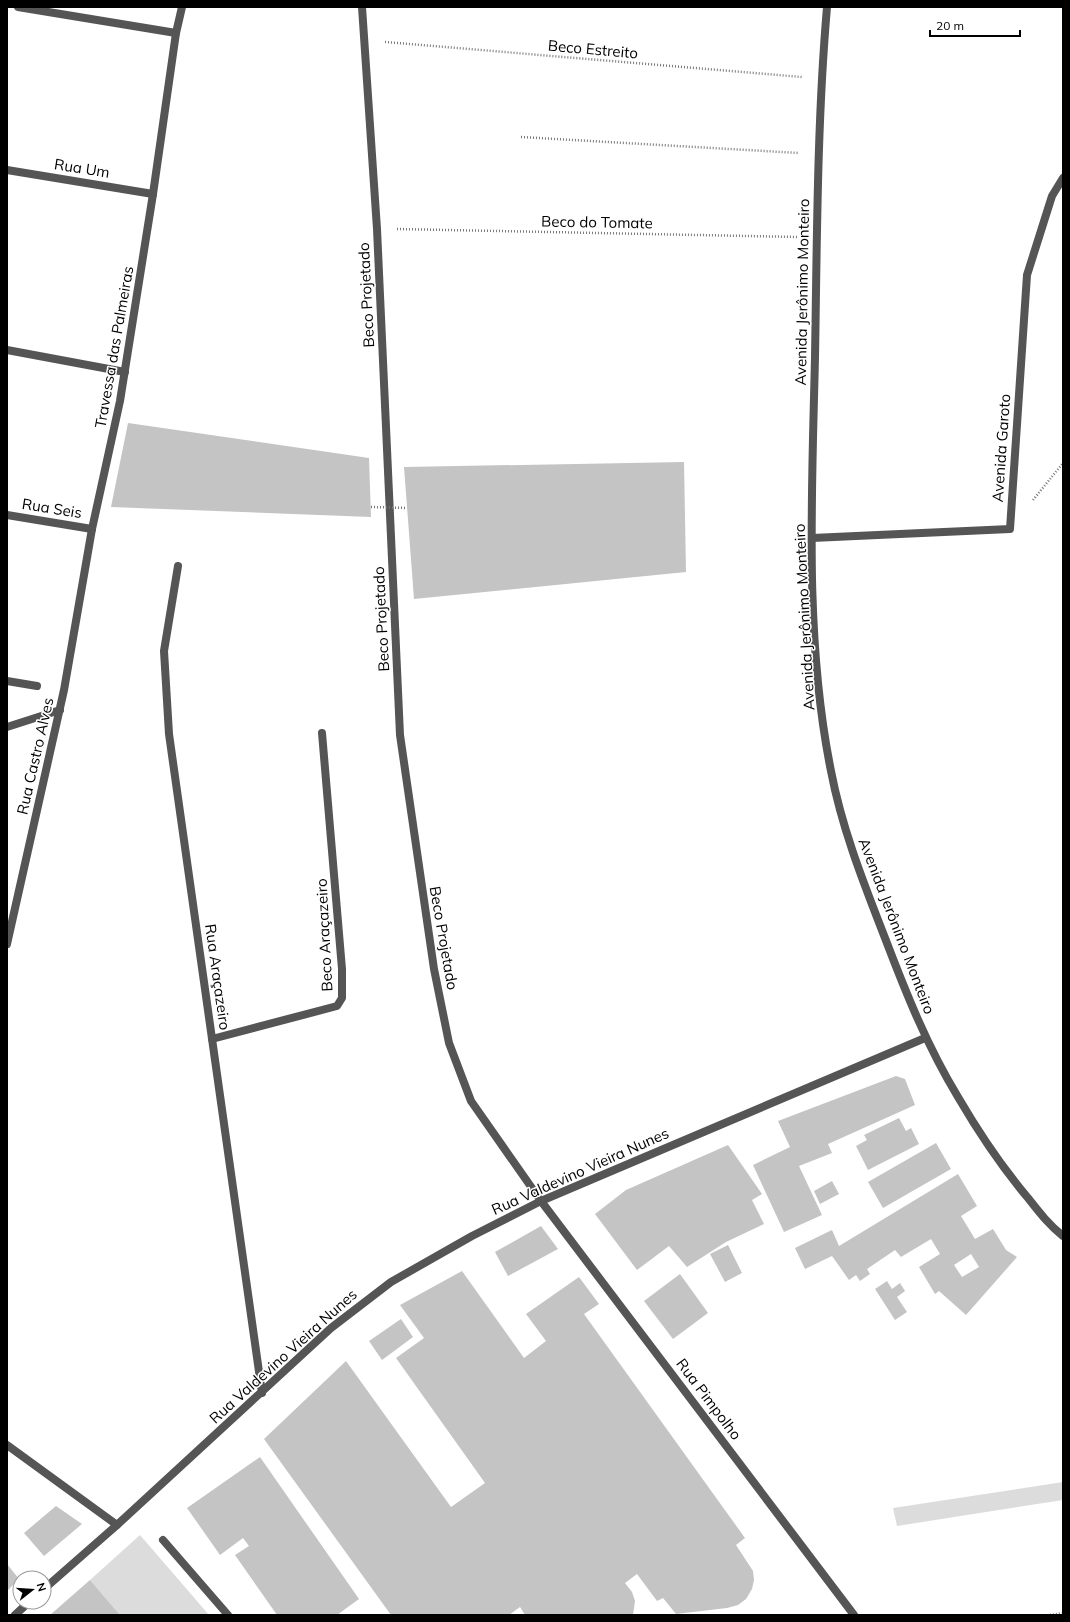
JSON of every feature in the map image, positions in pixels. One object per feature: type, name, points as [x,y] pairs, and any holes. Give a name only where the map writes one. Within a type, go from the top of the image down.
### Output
[{"type":"street","points":[[18,7],[176,33]]},
{"type":"street","name":"Travessa das Palmeiras","points":[[64,690],[92,529],[120,401],[153,194],[176,33],[182,7]]},
{"type":"street","name":"Beco Projetado","points":[[362,7],[377,229],[400,735],[434,969],[449,1043],[471,1102],[541,1200]]},
{"type":"street","name":"Avenida Jerônimo Monteiro","points":[[827,7],[821,78],[818,154],[812,538],[816,652],[822,712],[831,772],[850,843],[873,908],[925,1038],[978,1132],[1010,1177],[1052,1227],[1063,1236]]},
{"type":"street","name":"Rua Um","points":[[7,170],[153,194]]},
{"type":"street","name":"Avenida Garoto","points":[[1010,529],[1027,275],[1052,196],[1063,178]]},
{"type":"street","points":[[7,350],[125,372]]},
{"type":"street","name":"Rua Seis","points":[[7,515],[92,529]]},
{"type":"street","points":[[812,538],[1010,529]]},
{"type":"street","name":"Rua Araçazeiro","points":[[178,566],[164,651],[169,734],[262,1393]]},
{"type":"street","points":[[7,681],[37,686]]},
{"type":"street","name":"Rua Castro Alves","points":[[7,944],[64,690]]},
{"type":"street","points":[[7,728],[60,710]]},
{"type":"street","name":"Beco Araçazeiro","points":[[212,1039],[337,1006],[342,998],[342,969],[322,733]]},
{"type":"street","name":"Rua Valdevino Vieira Nunes","points":[[52,1582],[262,1393],[331,1328],[390,1282],[541,1200],[925,1038]]},
{"type":"street","name":"Rua Pimpolho","points":[[541,1200],[854,1615]]},
{"type":"street","points":[[7,1445],[117,1524]]},
{"type":"street","points":[[163,1540],[228,1615]]},
{"type":"path","name":"Beco Estreito","points":[[364,41],[821,78]]},
{"type":"path","points":[[521,137],[818,154]]},
{"type":"path","name":"Beco do Tomate","points":[[377,229],[817,238]]},
{"type":"path","points":[[1010,529],[1063,463]]},
{"type":"path","points":[[371,507],[408,508]]},
{"type":"path","points":[[1050,1615],[1063,1613]]},
{"type":"shaded area","points":[[1063,1482],[1063,1500],[897,1526],[893,1508]]},
{"type":"shaded area","points":[[140,1535],[209,1615],[120,1615],[90,1580]]},
{"type":"building","points":[[128,423],[369,458],[371,517],[111,507]]},
{"type":"building","points":[[684,462],[686,572],[414,599],[404,467]]},
{"type":"building","points":[[896,1076],[905,1079],[915,1105],[828,1144],[832,1153],[799,1166],[822,1215],[784,1232],[753,1165],[790,1147],[778,1121]]},
{"type":"building","points":[[899,1118],[906,1131],[911,1128],[919,1144],[868,1170],[856,1146],[867,1140],[864,1135]]},
{"type":"building","points":[[936,1143],[951,1169],[883,1208],[868,1182]]},
{"type":"building","points":[[728,1145],[762,1194],[752,1200],[764,1224],[726,1242],[687,1267],[669,1246],[637,1270],[595,1214],[626,1190]]},
{"type":"building","points":[[958,1174],[977,1206],[961,1216],[975,1239],[993,1229],[1006,1250],[1017,1257],[966,1315],[939,1291],[935,1294],[919,1267],[940,1254],[931,1239],[901,1257],[895,1250],[867,1269],[870,1274],[860,1281],[856,1275],[849,1280],[832,1256],[805,1269],[795,1248],[832,1230],[839,1246]],"holes":[[[971,1254],[979,1267],[962,1277],[954,1265]]]},
{"type":"building","points":[[832,1181],[839,1194],[820,1204],[814,1191]]},
{"type":"building","points":[[541,1226],[558,1249],[508,1276],[495,1252]]},
{"type":"building","points":[[728,1245],[742,1273],[725,1282],[710,1254]]},
{"type":"building","points":[[462,1271],[524,1358],[546,1341],[526,1314],[579,1277],[599,1304],[584,1314],[745,1538],[736,1545],[753,1571],[754,1580],[752,1589],[746,1599],[738,1605],[727,1608],[676,1614],[663,1598],[657,1601],[637,1574],[625,1583],[632,1592],[635,1601],[633,1615],[525,1615],[520,1607],[509,1615],[391,1615],[264,1439],[346,1361],[451,1507],[485,1483],[396,1358],[424,1338],[400,1305]]},
{"type":"building","points":[[680,1274],[708,1313],[673,1339],[644,1301]]},
{"type":"building","points":[[887,1281],[892,1289],[900,1283],[905,1291],[897,1297],[907,1312],[895,1320],[875,1289]]},
{"type":"building","points":[[401,1319],[413,1337],[382,1360],[369,1341]]},
{"type":"building","points":[[260,1457],[359,1599],[337,1615],[277,1615],[235,1555],[249,1546],[243,1538],[220,1555],[187,1508]]},
{"type":"building","points":[[56,1506],[82,1524],[44,1556],[24,1533]]},
{"type":"building","points":[[7,1564],[12,1570],[12,1586],[7,1591]]},
{"type":"building","points":[[90,1580],[120,1615],[50,1615]]}]
